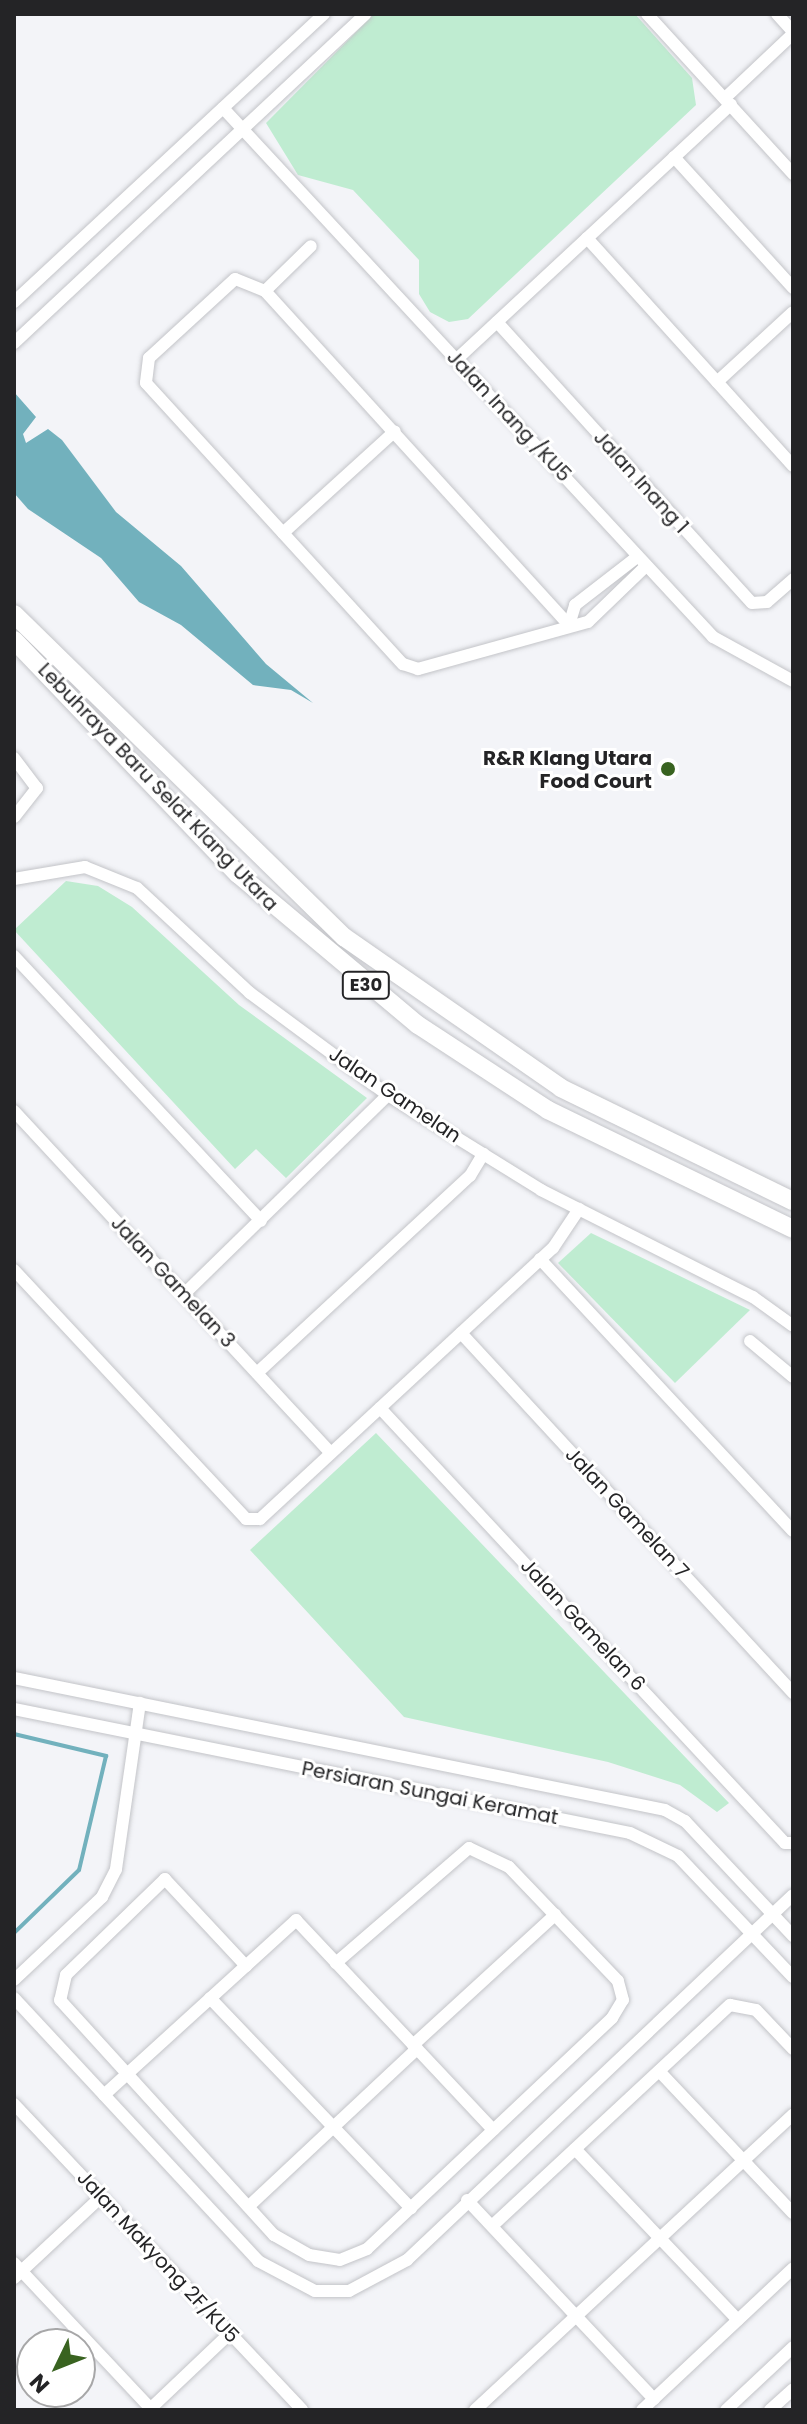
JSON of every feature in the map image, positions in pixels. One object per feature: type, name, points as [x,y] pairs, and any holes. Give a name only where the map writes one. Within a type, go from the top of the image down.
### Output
[{"type":"highway","name":"Lebuhraya Baru Selat Klang Utara","points":[[14,614],[344,937],[561,1088],[793,1201]]},
{"type":"highway","name":"Lebuhraya Baru Selat Klang Utara","points":[[14,640],[238,874],[418,1025],[548,1110],[793,1229]]},
{"type":"street","points":[[14,302],[324,14]]},
{"type":"street","points":[[14,343],[365,14]]},
{"type":"street","points":[[647,14],[793,174]]},
{"type":"street","points":[[457,359],[674,157],[793,33],[777,14]]},
{"type":"street","name":"Jalan Inang /KU5","points":[[223,108],[641,562],[720,643],[793,681]]},
{"type":"street","points":[[674,157],[793,288]]},
{"type":"street","points":[[587,238],[793,466]]},
{"type":"street","points":[[265,291],[311,246]]},
{"type":"street","points":[[569,625],[265,291],[235,279],[149,358],[144,371],[146,383],[403,664],[418,669],[588,622],[641,562]]},
{"type":"street","points":[[717,382],[793,312]]},
{"type":"street","name":"Jalan Inang 1","points":[[497,322],[752,603],[767,602],[793,579]]},
{"type":"street","points":[[283,533],[395,431]]},
{"type":"street","points":[[782,454],[793,445]]},
{"type":"street","points":[[569,625],[575,605],[641,562]]},
{"type":"street","points":[[14,758],[37,788],[14,817]]},
{"type":"street","name":"Jalan Gamelan","points":[[14,879],[85,867],[137,888],[250,993],[388,1095],[579,1209],[753,1297],[793,1326]]},
{"type":"street","points":[[14,956],[261,1221]]},
{"type":"street","points":[[184,1294],[378,1110],[388,1095]]},
{"type":"street","name":"Jalan Gamelan 3","points":[[14,1111],[331,1453]]},
{"type":"street","points":[[257,1373],[470,1176],[483,1154]]},
{"type":"street","points":[[14,1270],[246,1519],[260,1519],[553,1248],[579,1209]]},
{"type":"street","points":[[540,1259],[793,1531]]},
{"type":"street","name":"Jalan Gamelan 7","points":[[461,1333],[793,1693]]},
{"type":"street","points":[[750,1341],[793,1377]]},
{"type":"street","name":"Jalan Gamelan 6","points":[[380,1408],[789,1843]]},
{"type":"street","name":"Persiaran Sungai Keramat","points":[[14,1678],[665,1810],[685,1821],[793,1936]]},
{"type":"street","points":[[14,1980],[102,1897],[116,1869],[138,1735],[140,1703]]},
{"type":"street","name":"Persiaran Sungai Keramat","points":[[14,1709],[630,1833],[678,1856],[793,1977]]},
{"type":"street","points":[[246,1966],[165,1879],[60,1985],[60,2000],[249,2206],[309,2255],[340,2260],[367,2249],[612,2018],[623,2000],[618,1981],[555,1915],[491,1853],[469,1848],[336,1963]]},
{"type":"street","points":[[14,1998],[258,2261],[315,2291],[349,2291],[380,2281],[793,1895]]},
{"type":"street","points":[[249,2206],[555,1915]]},
{"type":"street","points":[[104,2095],[296,1920],[493,2130]]},
{"type":"street","points":[[210,1998],[411,2208]]},
{"type":"street","points":[[492,2226],[730,2005],[756,2010],[793,2049]]},
{"type":"street","points":[[659,2071],[793,2213]]},
{"type":"street","name":"Jalan Makyong 2F/KU5","points":[[14,2104],[302,2410]]},
{"type":"street","points":[[475,2410],[793,2115]]},
{"type":"street","points":[[575,2149],[738,2320]]},
{"type":"street","points":[[101,2197],[16,2270],[151,2410],[230,2333]]},
{"type":"street","points":[[467,2200],[654,2399]]},
{"type":"street","points":[[642,2410],[793,2268]]},
{"type":"street","points":[[726,2410],[793,2347]]},
{"type":"street","points":[[770,2410],[793,2389]]},
{"type":"green space","points":[[374,14],[635,14],[692,78],[696,105],[468,319],[449,322],[430,312],[419,294],[419,260],[353,190],[298,175],[266,123]]},
{"type":"green space","points":[[66,881],[98,886],[132,907],[239,1005],[367,1098],[286,1178],[256,1149],[235,1169],[14,930]]},
{"type":"green space","points":[[591,1233],[750,1310],[675,1383],[558,1263]]},
{"type":"green space","points":[[376,1433],[729,1803],[717,1812],[680,1785],[608,1762],[404,1717],[250,1550]]},
{"type":"water","points":[[14,392],[36,417],[23,434],[26,443],[48,429],[62,440],[116,512],[181,566],[266,664],[313,703],[291,690],[253,685],[181,625],[139,602],[101,558],[28,509],[14,493]]},
{"type":"waterway","points":[[14,1734],[106,1756],[79,1870],[14,1933]]},
{"type":"place","name":"R&R Klang Utara Food Court","points":[[668,769]]}]
